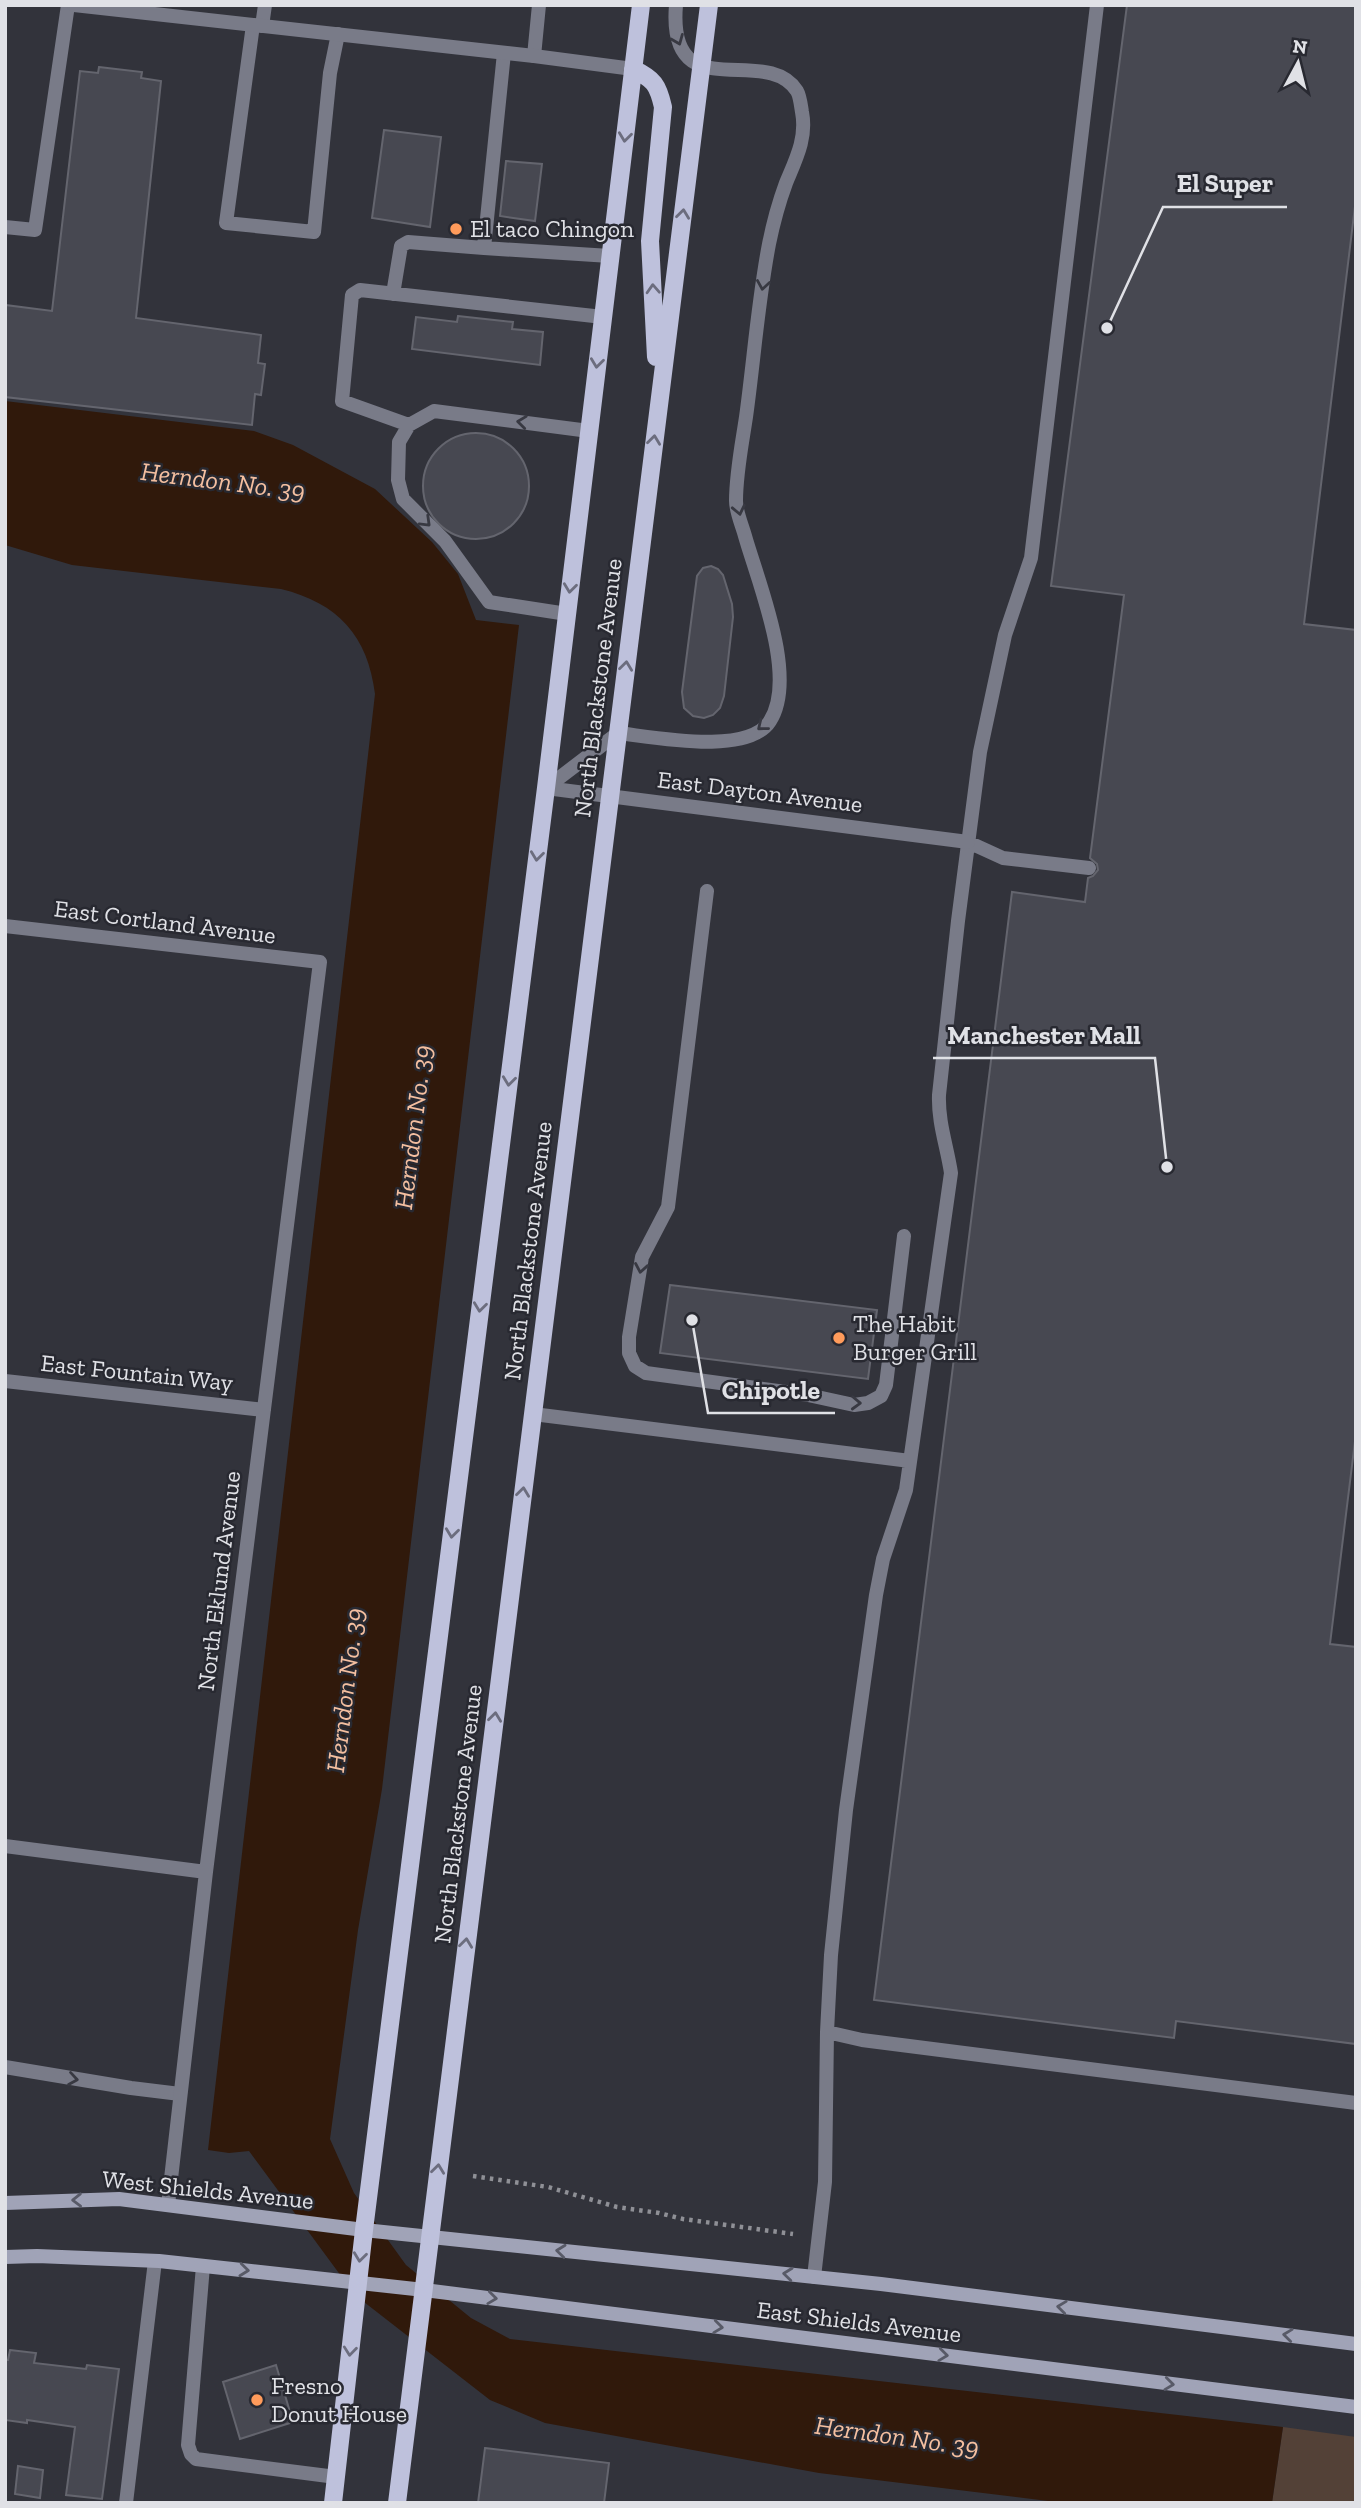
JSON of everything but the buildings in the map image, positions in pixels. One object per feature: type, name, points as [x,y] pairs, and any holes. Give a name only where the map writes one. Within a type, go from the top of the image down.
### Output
[{"type":"main road","name":"North Blackstone Avenue","points":[[333,2503],[363,2231],[546,788],[641,5]]},
{"type":"main road","name":"North Blackstone Avenue","points":[[397,2503],[709,5]]},
{"type":"main road","points":[[633,69],[649,76],[659,90],[663,107],[650,241],[659,406]]},
{"type":"main road","name":"West Shields Avenue","points":[[5,2203],[119,2199],[363,2231]]},
{"type":"main road","name":"East Shields Avenue","points":[[363,2231],[814,2277],[1356,2344]]},
{"type":"main road","points":[[5,2257],[155,2261],[357,2283]]},
{"type":"main road","name":"East Shields Avenue","points":[[357,2283],[1356,2407]]},
{"type":"street","points":[[5,227],[35,230],[68,5]]},
{"type":"street","points":[[74,5],[503,52],[633,69]]},
{"type":"street","points":[[265,5],[257,25],[226,223],[314,232],[330,74],[338,34]]},
{"type":"street","points":[[534,56],[539,5]]},
{"type":"street","points":[[546,788],[618,733],[718,742],[740,739],[769,722],[776,708],[780,687],[777,644],[736,503],[761,290],[785,185],[802,146],[803,115],[797,92],[779,75],[702,66],[685,55],[677,42],[674,29],[676,5]]},
{"type":"street","points":[[814,2277],[825,2182],[827,2032],[838,1882],[876,1595],[883,1559],[906,1490],[951,1172],[938,1116],[939,1095],[968,842],[980,752],[1005,635],[1031,558],[1097,5]]},
{"type":"street","points":[[484,248],[503,52]]},
{"type":"street","points":[[393,294],[401,246],[408,243],[610,256]]},
{"type":"street","points":[[409,425],[342,401],[352,295],[360,290],[603,317]]},
{"type":"street","points":[[567,614],[489,602],[445,541],[403,499],[398,480],[399,442],[409,425],[435,411],[589,431]]},
{"type":"street","name":"East Dayton Avenue","points":[[546,788],[968,842],[1003,858],[1089,868]]},
{"type":"street","points":[[707,891],[668,1207],[642,1257],[629,1337],[629,1353],[635,1366],[646,1373],[808,1395],[854,1405],[868,1403],[881,1396],[886,1385],[904,1236]]},
{"type":"street","name":"East Cortland Avenue","points":[[5,926],[320,962]]},
{"type":"street","name":"North Eklund Avenue","points":[[168,2205],[206,1872],[320,962]]},
{"type":"street","name":"East Fountain Way","points":[[5,1381],[264,1410]]},
{"type":"street","points":[[533,1414],[910,1461]]},
{"type":"street","points":[[5,1846],[206,1872]]},
{"type":"street","points":[[827,2032],[862,2040],[1356,2103]]},
{"type":"street","points":[[5,2067],[180,2094]]},
{"type":"street","points":[[125,2503],[155,2261]]},
{"type":"street","points":[[204,2266],[188,2445],[191,2454],[195,2459],[336,2477]]},
{"type":"path","points":[[473,2176],[548,2187],[617,2207],[659,2213],[683,2220],[793,2234]]},
{"type":"shaded area","points":[[1283,2427],[1356,2437],[1356,2503],[1272,2503]]},
{"type":"water","name":"Herndon No. 39","points":[[5,401],[254,431],[293,445],[375,489],[432,542],[458,574],[476,620],[519,625],[382,1789],[358,1930],[330,2139],[354,2193],[406,2265],[471,2318],[510,2339],[1283,2427],[1272,2503],[1064,2503],[819,2473],[545,2423],[490,2400],[355,2295],[249,2151],[229,2153],[208,2150],[375,694],[365,655],[347,625],[319,603],[301,595],[281,589],[72,565],[5,545]]},
{"type":"place","name":"El taco Chingon","points":[[456,229]]},
{"type":"place","name":"El Super","points":[[1107,328]]},
{"type":"place","name":"Manchester Mall","points":[[1167,1167]]},
{"type":"place","name":"Chipotle","points":[[692,1320]]},
{"type":"place","name":"The Habit Burger Grill","points":[[839,1338]]},
{"type":"place","name":"Fresno Donut House","points":[[257,2400]]}]
